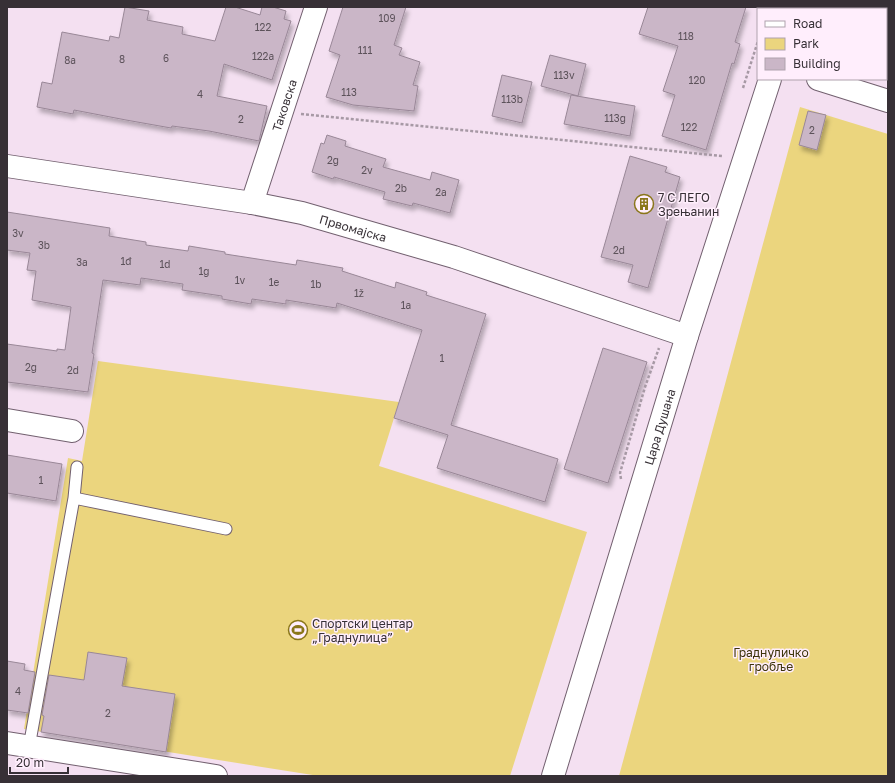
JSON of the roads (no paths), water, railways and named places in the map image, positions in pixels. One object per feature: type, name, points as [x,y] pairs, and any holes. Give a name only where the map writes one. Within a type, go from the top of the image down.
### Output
[{"type":"street","name":"Таковска","points":[[252,203],[316,7]]},
{"type":"street","name":"Цара Душана","points":[[553,776],[687,336],[770,80]]},
{"type":"street","points":[[821,80],[888,101]]},
{"type":"street","name":"Првомајска","points":[[7,166],[252,203],[302,213],[454,257],[687,336]]},
{"type":"street","points":[[7,420],[72,431]]},
{"type":"street","points":[[7,743],[216,776]]},
{"type":"lane","points":[[29,747],[74,498],[77,467]]},
{"type":"lane","points":[[74,498],[226,529]]},
{"type":"place","name":"7 С ЛЕГО Зрењанин","points":[[644,204]]},
{"type":"place","name":"Спортски центар „Граднулица”","points":[[298,630]]},
{"type":"park label","name":"Граднуличко гробље","points":[[771,659]]}]
